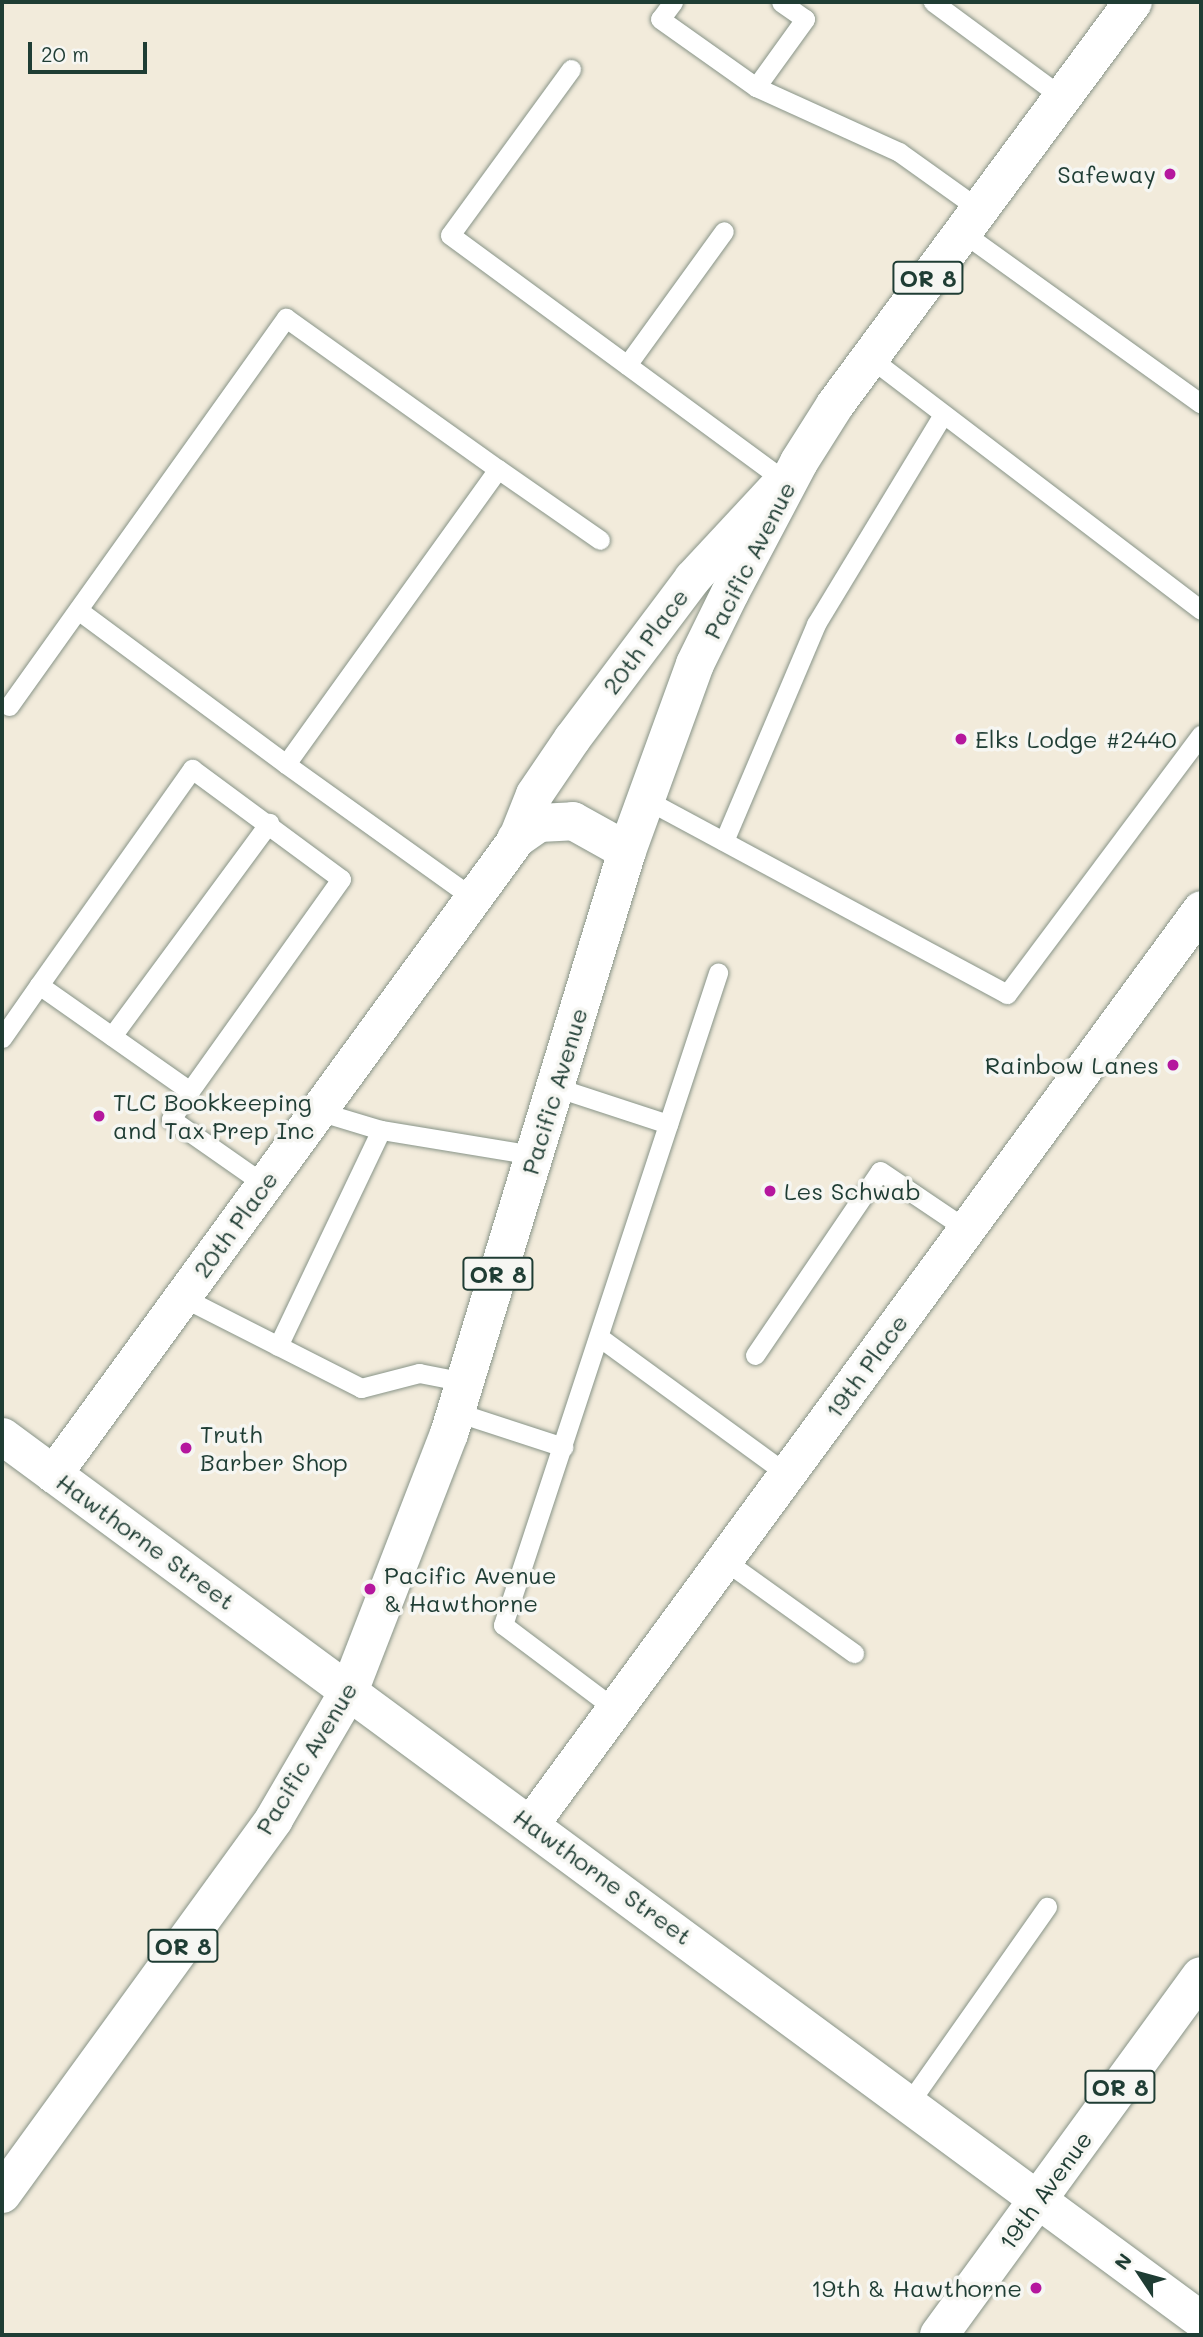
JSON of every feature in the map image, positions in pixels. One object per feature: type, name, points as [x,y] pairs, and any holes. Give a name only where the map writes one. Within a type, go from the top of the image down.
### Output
[{"type":"main road","name":"Pacific Avenue","points":[[2,2194],[274,1819],[350,1689],[460,1397],[645,799],[695,664],[791,471],[869,357],[1133,2]]},
{"type":"main road","name":"20th Place","points":[[516,839],[539,823],[573,821],[627,851]]},
{"type":"main road","name":"19th Avenue","points":[[939,2335],[1200,1980]]},
{"type":"street","name":"20th Place","points":[[53,1474],[516,839],[534,794],[580,727],[692,578],[791,471]]},
{"type":"street","name":"19th Place","points":[[531,1823],[1201,909]]},
{"type":"street","name":"Hawthorne Street","points":[[2,1436],[350,1689],[1201,2320]]},
{"type":"lane","points":[[673,2],[660,19],[756,87],[899,152],[970,220],[1201,404]]},
{"type":"lane","points":[[756,87],[805,19],[781,2]]},
{"type":"lane","points":[[933,2],[1063,98]]},
{"type":"lane","points":[[571,69],[450,234],[627,365],[791,471]]},
{"type":"lane","points":[[627,365],[724,231]]},
{"type":"lane","points":[[9,706],[286,318],[600,540]]},
{"type":"lane","points":[[869,357],[1201,610]]},
{"type":"lane","points":[[724,841],[816,624],[943,414]]},
{"type":"lane","points":[[286,764],[498,469]]},
{"type":"lane","points":[[78,610],[473,898]]},
{"type":"lane","points":[[645,799],[1007,993],[1201,735]]},
{"type":"lane","points":[[2,1038],[192,769],[341,878],[171,1119],[264,1184]]},
{"type":"lane","points":[[112,1036],[269,823]]},
{"type":"lane","points":[[615,1709],[503,1625],[718,973]]},
{"type":"lane","points":[[39,985],[190,1091]]},
{"type":"lane","points":[[555,1087],[668,1124]]},
{"type":"lane","points":[[318,1111],[381,1130],[534,1155]]},
{"type":"lane","points":[[278,1346],[381,1130]]},
{"type":"lane","points":[[755,1355],[880,1171],[966,1229]]},
{"type":"lane","points":[[182,1297],[361,1388],[419,1373],[460,1397],[563,1447]]},
{"type":"lane","points":[[599,1337],[787,1475]]},
{"type":"lane","points":[[724,1560],[854,1654]]},
{"type":"lane","points":[[909,2103],[1047,1907]]},
{"type":"place","name":"Safeway","points":[[1170,174]]},
{"type":"place","name":"Elks Lodge #2440","points":[[961,739]]},
{"type":"place","name":"Rainbow Lanes","points":[[1173,1065]]},
{"type":"place","name":"TLC Bookkeeping and Tax Prep Inc","points":[[99,1116]]},
{"type":"place","name":"Les Schwab","points":[[770,1191]]},
{"type":"place","name":"Truth Barber Shop","points":[[186,1448]]},
{"type":"place","name":"Pacific Avenue & Hawthorne","points":[[370,1589]]},
{"type":"place","name":"19th & Hawthorne","points":[[1036,2288]]}]
